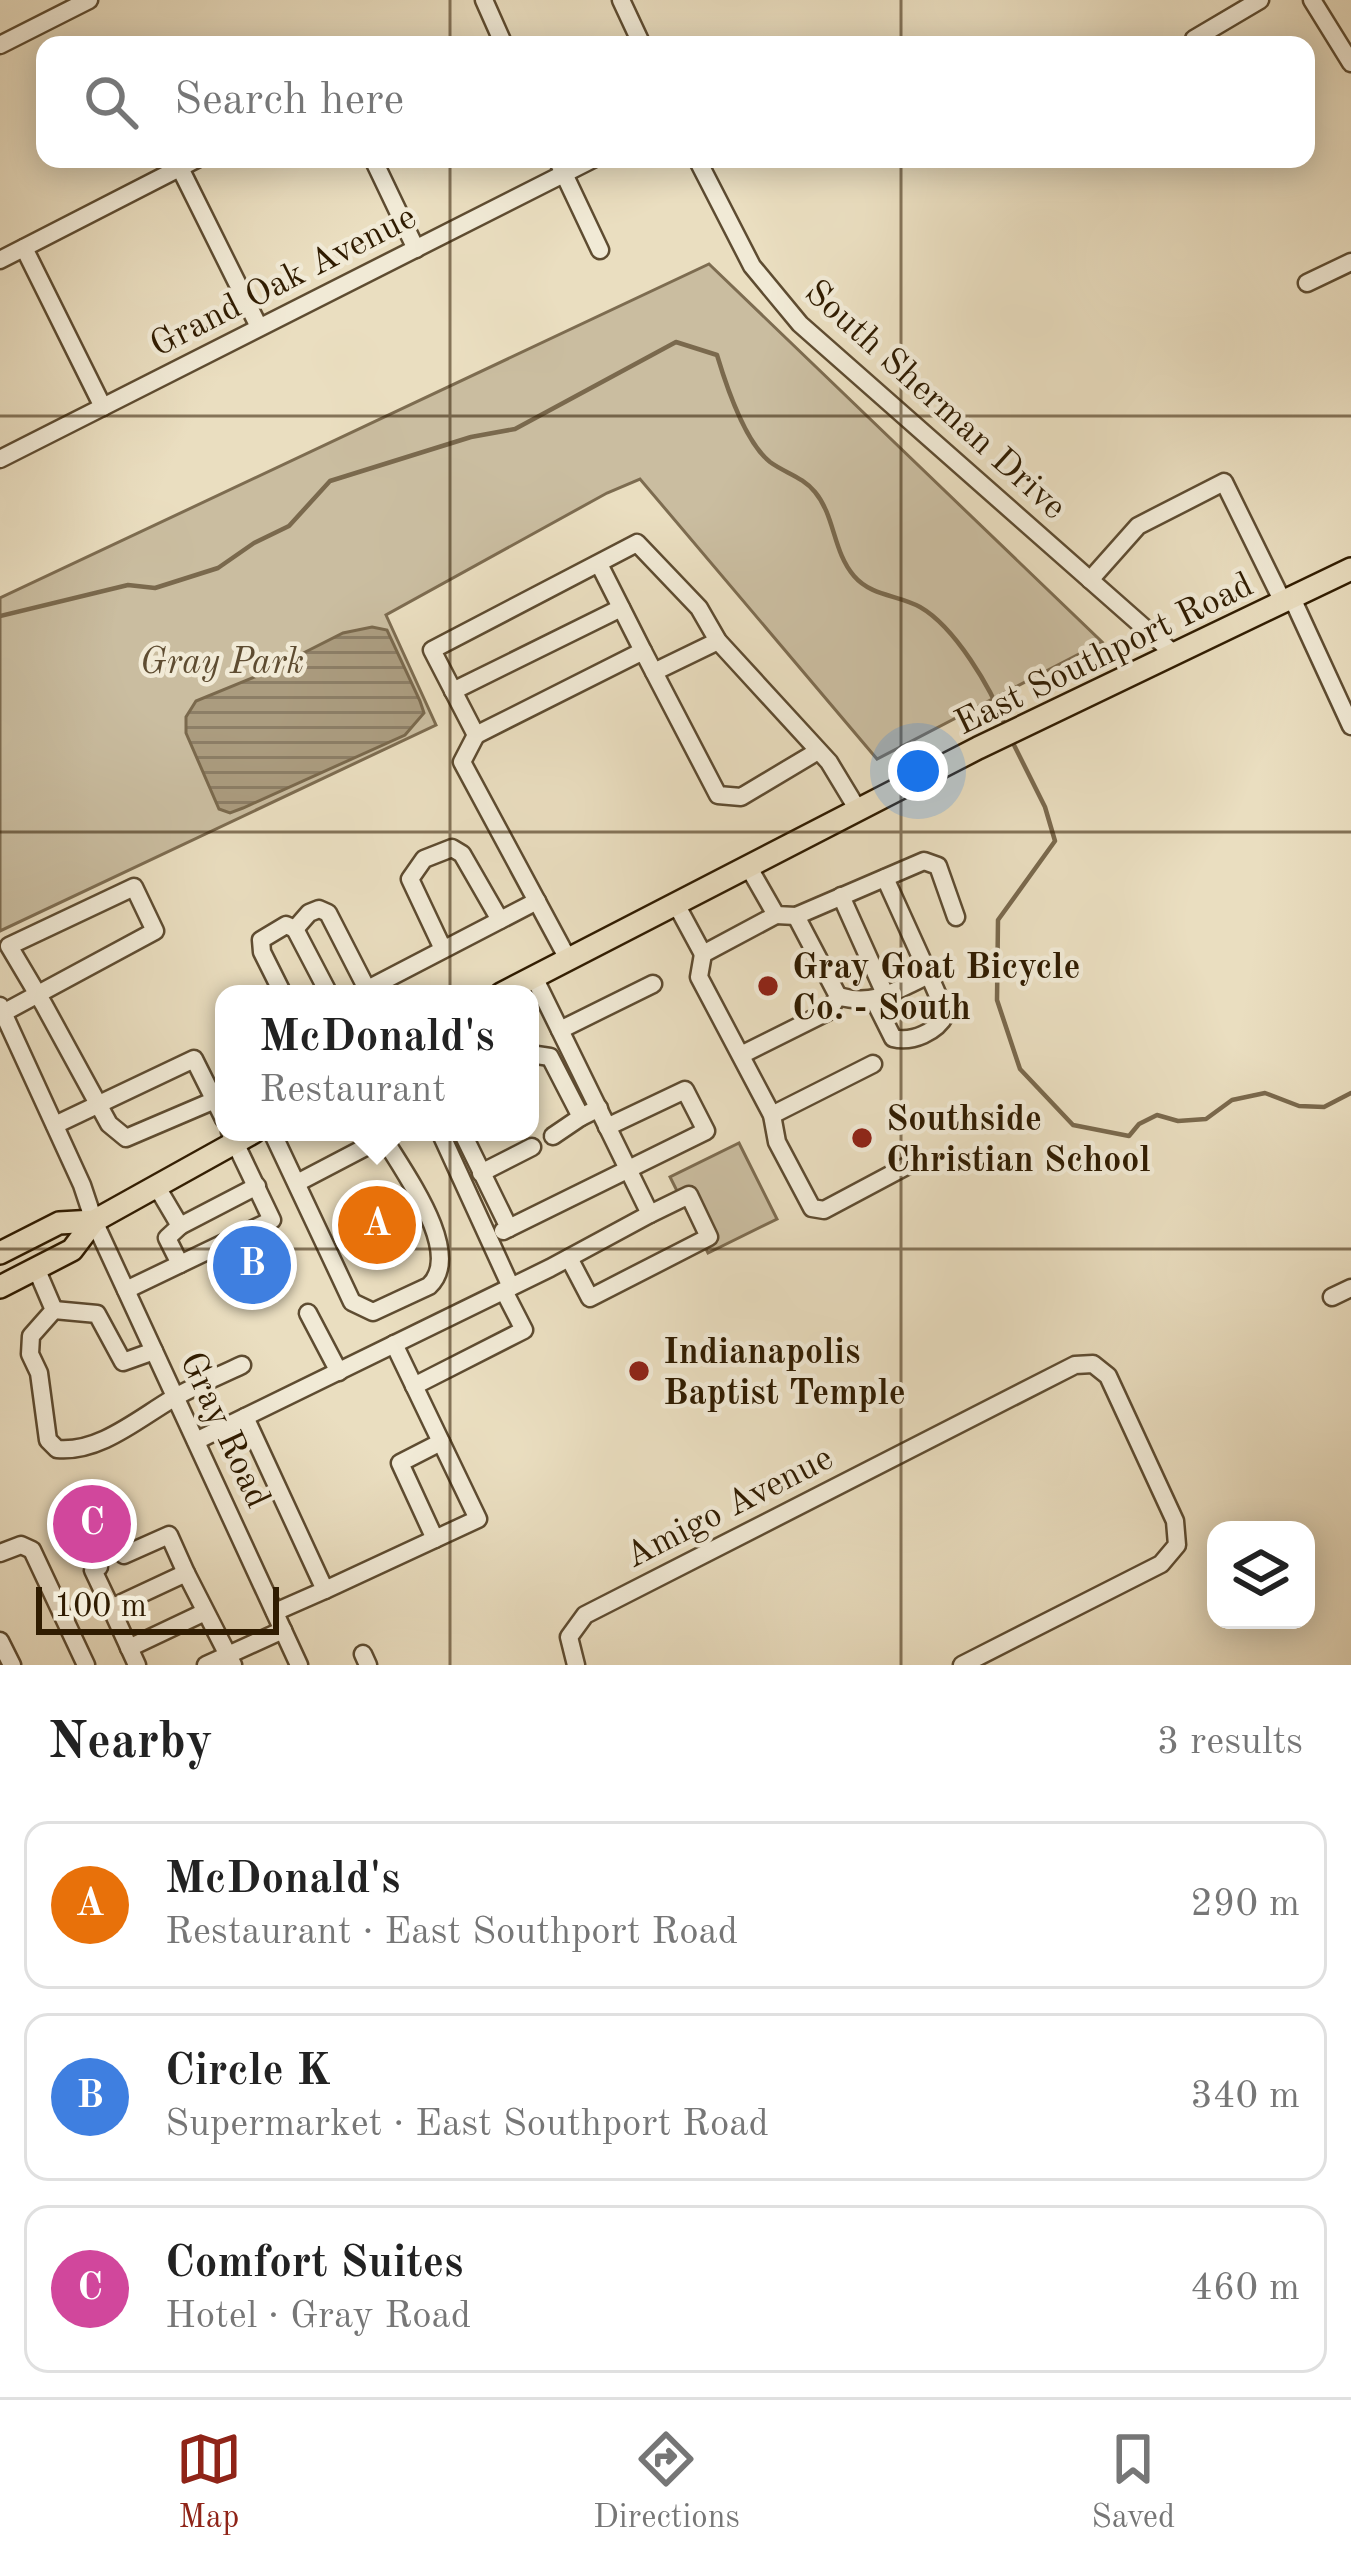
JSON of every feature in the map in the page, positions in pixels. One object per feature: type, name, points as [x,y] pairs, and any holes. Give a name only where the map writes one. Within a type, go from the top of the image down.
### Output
[{"type":"main road","name":"East Southport Road","points":[[518,985],[1034,720],[1351,569]]},
{"type":"main road","points":[[0,1287],[72,1250],[94,1221],[230,1141]]},
{"type":"main road","points":[[0,1253],[59,1223],[94,1221]]},
{"type":"street","points":[[0,45],[89,0]]},
{"type":"street","points":[[484,0],[501,36]]},
{"type":"street","points":[[621,0],[638,36]]},
{"type":"street","points":[[1199,36],[1260,0]]},
{"type":"street","points":[[1312,0],[1351,63]]},
{"type":"street","points":[[0,260],[179,168],[259,327]]},
{"type":"street","points":[[377,168],[416,249]]},
{"type":"street","name":"Grand Oak Avenue","points":[[0,459],[416,249],[558,168]]},
{"type":"street","points":[[560,168],[601,250]]},
{"type":"street","name":"South Sherman Drive","points":[[702,168],[741,247],[784,307],[1174,653]]},
{"type":"street","points":[[24,248],[103,406]]},
{"type":"street","points":[[1307,283],[1351,262]]},
{"type":"street","points":[[1090,580],[1138,526],[1224,482],[1351,726]]},
{"type":"street","points":[[476,735],[432,650],[637,543],[699,608],[718,641],[818,751],[858,809]]},
{"type":"street","points":[[599,564],[718,795],[741,797],[818,751]]},
{"type":"street","points":[[453,692],[621,608]]},
{"type":"street","points":[[654,672],[718,641]]},
{"type":"street","points":[[568,959],[463,762],[476,735],[643,651]]},
{"type":"street","points":[[443,950],[410,879],[424,859],[452,848],[462,854],[500,920]]},
{"type":"street","points":[[703,954],[776,915],[796,916],[924,861],[938,866],[956,917]]},
{"type":"street","points":[[748,866],[776,915]]},
{"type":"street","points":[[842,896],[893,1038],[906,1041],[940,1026],[946,1014],[885,878]]},
{"type":"street","points":[[2,1010],[36,993],[155,932],[134,887],[9,946],[36,993],[100,1104],[109,1124],[126,1138],[214,1100],[194,1059],[100,1104],[55,1125]]},
{"type":"street","points":[[376,985],[537,901]]},
{"type":"street","points":[[676,904],[703,954],[699,977],[772,1115],[777,1142],[812,1208],[824,1210],[916,1161]]},
{"type":"street","points":[[295,929],[319,908],[328,913],[359,985]]},
{"type":"street","points":[[796,916],[838,996],[861,1003],[928,975]]},
{"type":"street","points":[[278,985],[261,940],[286,926],[295,929],[324,985]]},
{"type":"street","points":[[534,977],[538,985]]},
{"type":"street","points":[[560,1030],[653,984]]},
{"type":"street","points":[[539,987],[650,1214]]},
{"type":"street","points":[[741,1055],[830,1011],[838,996]]},
{"type":"street","name":"Gray Road","points":[[2,1010],[299,1665]]},
{"type":"street","points":[[539,1056],[550,1058],[581,1117]]},
{"type":"street","points":[[772,1115],[873,1064]]},
{"type":"street","points":[[488,1238],[706,1131],[686,1090],[608,1127]]},
{"type":"street","points":[[553,1136],[599,1108]]},
{"type":"street","points":[[126,1290],[272,1220],[242,1141]]},
{"type":"street","points":[[276,1141],[352,1302],[373,1312],[429,1286],[440,1271],[442,1252],[418,1196],[386,1141]]},
{"type":"street","points":[[297,1183],[371,1141]]},
{"type":"street","points":[[414,1386],[524,1330],[444,1141]]},
{"type":"street","points":[[466,1141],[508,1228]]},
{"type":"street","points":[[482,1173],[532,1147]]},
{"type":"street","points":[[180,1264],[167,1238],[180,1226],[257,1186]]},
{"type":"street","points":[[157,1187],[180,1226]]},
{"type":"street","points":[[196,1442],[689,1195],[710,1237],[590,1298],[569,1258]]},
{"type":"street","points":[[36,1268],[54,1310]]},
{"type":"street","points":[[1332,1297],[1351,1288]]},
{"type":"street","points":[[54,1310],[97,1314],[123,1362],[154,1351]]},
{"type":"street","points":[[54,1310],[31,1336],[30,1354],[38,1373],[48,1440],[57,1449],[68,1450],[112,1435],[176,1396],[242,1365]]},
{"type":"street","points":[[308,1313],[339,1372]]},
{"type":"street","points":[[275,1612],[478,1519],[394,1344]]},
{"type":"street","name":"Amigo Avenue","points":[[576,1665],[568,1637],[585,1615],[1075,1365],[1093,1364],[1108,1376],[1175,1521],[1178,1545],[1161,1564],[962,1665]]},
{"type":"street","points":[[245,1417],[326,1590]]},
{"type":"street","points":[[435,1539],[400,1463],[441,1442]]},
{"type":"street","points":[[124,1555],[169,1535],[230,1660]]},
{"type":"street","points":[[0,1553],[21,1545],[32,1550],[86,1665]]},
{"type":"street","points":[[99,1567],[93,1570],[133,1656],[205,1612]]},
{"type":"street","points":[[111,1608],[186,1573]]},
{"type":"street","points":[[206,1665],[230,1660],[283,1630]]},
{"type":"street","points":[[0,1641],[12,1665]]},
{"type":"green space","name":"Gray Park","points":[[709,264],[1102,642],[877,759],[640,479],[386,615],[436,725],[0,931],[0,598]]},
{"type":"green space","points":[[739,1143],[777,1219],[708,1253],[670,1177]]},
{"type":"shaded area","points":[[372,627],[387,630],[424,713],[405,735],[243,808],[230,813],[219,809],[186,733],[186,717],[196,701],[343,633]]},
{"type":"waterway","points":[[0,616],[128,585],[155,588],[218,568],[289,526],[330,481],[471,437],[515,429],[676,342],[717,355],[752,441],[770,462],[815,492],[854,576],[933,616],[959,643],[1005,725]]},
{"type":"waterway","points":[[1012,741],[1045,807],[1055,841],[998,920],[997,1000],[1020,1069],[1073,1125],[1129,1136],[1139,1124],[1157,1115],[1178,1121],[1206,1119],[1232,1100],[1265,1093],[1299,1106],[1324,1107],[1351,1093]]},
{"type":"place","name":"Gray Goat Bicycle Co. - South","points":[[768,986]]},
{"type":"place","name":"Southside Christian School","points":[[862,1138]]},
{"type":"place","name":"McDonald's","points":[[377,1225]]},
{"type":"place","name":"Circle K","points":[[252,1265]]},
{"type":"place","name":"Indianapolis Baptist Temple","points":[[639,1371]]},
{"type":"place","name":"Comfort Suites","points":[[92,1524]]}]
